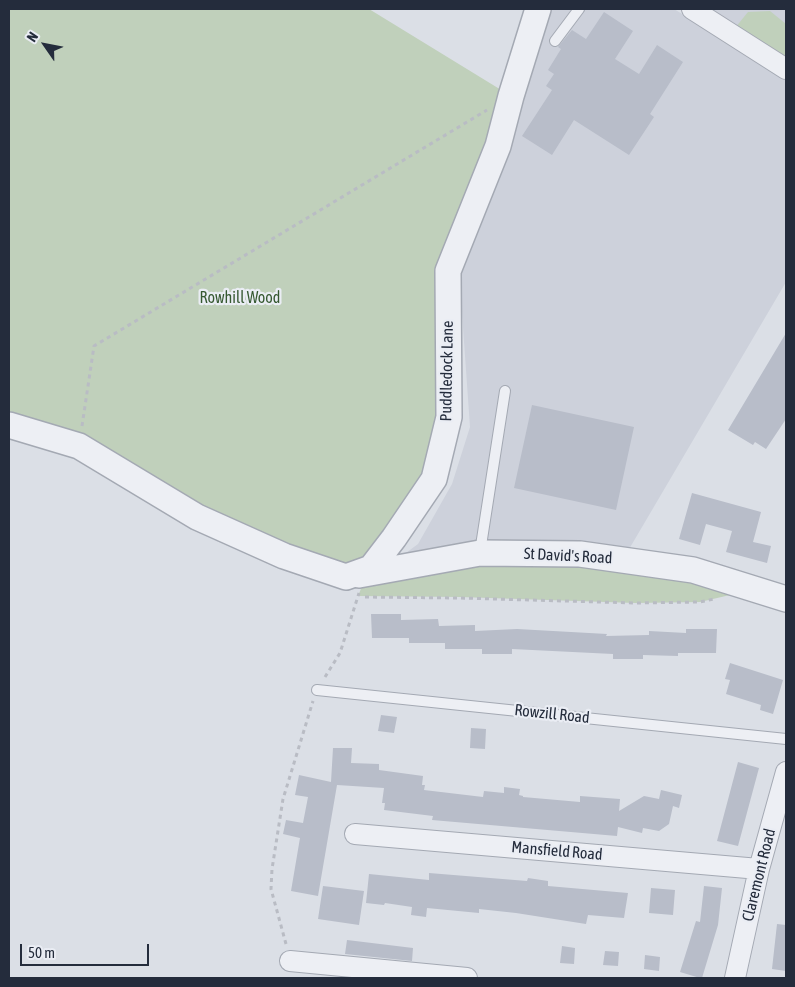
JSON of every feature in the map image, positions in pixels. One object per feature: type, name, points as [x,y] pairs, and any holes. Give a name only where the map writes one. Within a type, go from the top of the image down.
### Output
[{"type":"street","name":"Puddledock Lane","points":[[346,577],[371,568],[434,479],[449,417],[448,271],[498,146],[511,96],[538,9]]},
{"type":"street","points":[[692,9],[786,69]]},
{"type":"street","points":[[9,425],[79,446],[197,516],[284,556],[346,577]]},
{"type":"street","name":"St David's Road","points":[[346,577],[480,553],[580,554],[693,570],[786,599]]},
{"type":"street","name":"Claremont Road","points":[[735,978],[759,869],[786,772]]},
{"type":"street","name":"Mansfield Road","points":[[355,834],[759,869]]},
{"type":"street","points":[[290,961],[467,978]]},
{"type":"lane","points":[[555,41],[579,9]]},
{"type":"lane","points":[[480,553],[505,391]]},
{"type":"lane","name":"Rowzill Road","points":[[317,690],[786,738]]},
{"type":"path","points":[[79,446],[94,346],[511,96]]},
{"type":"path","points":[[290,961],[271,889],[272,869],[283,799],[305,722],[317,690],[340,652],[357,597],[403,596],[635,603],[692,602],[730,595],[744,586]]},
{"type":"shaded area","points":[[546,9],[674,9],[786,78],[786,282],[625,556],[387,567],[418,544],[452,484],[470,427],[459,270]]},
{"type":"shaded area","points":[[704,9],[786,9],[786,58]]},
{"type":"green space","name":"Rowhill Wood","points":[[9,9],[369,9],[511,96],[447,271],[433,478],[392,538],[347,575],[9,423]]},
{"type":"green space","points":[[770,11],[786,24],[786,58],[735,28],[748,12]]},
{"type":"green space","points":[[480,553],[743,586],[730,595],[700,602],[635,603],[460,597],[358,596],[367,574]]},
{"type":"building","points":[[604,12],[633,31],[615,59],[639,74],[657,45],[683,62],[650,114],[654,117],[629,155],[574,120],[552,155],[522,136],[552,90],[546,86],[554,74],[548,70],[561,49],[558,47],[572,30],[586,39]]},
{"type":"building","points":[[786,333],[786,419],[766,449],[755,442],[753,445],[728,430]]},
{"type":"building","points":[[532,405],[634,427],[616,510],[514,488]]},
{"type":"building","points":[[692,493],[761,512],[753,542],[771,546],[767,563],[726,552],[732,531],[706,524],[700,545],[679,539]]},
{"type":"building","points":[[371,614],[401,614],[401,620],[438,619],[439,626],[475,625],[475,631],[517,629],[607,634],[606,636],[649,635],[649,631],[686,633],[686,629],[717,629],[716,653],[678,653],[678,656],[643,655],[643,659],[613,659],[613,654],[512,649],[512,654],[482,654],[482,649],[445,649],[445,643],[409,643],[409,638],[372,638]]},
{"type":"building","points":[[730,663],[783,680],[773,714],[760,710],[761,705],[726,694],[730,680],[725,679]]},
{"type":"building","points":[[381,715],[397,717],[394,733],[378,731]]},
{"type":"building","points":[[471,728],[486,729],[485,749],[470,748]]},
{"type":"building","points":[[333,748],[352,748],[351,763],[379,764],[379,770],[423,776],[422,785],[425,785],[424,790],[483,797],[484,791],[504,793],[504,787],[520,789],[519,795],[523,797],[580,802],[580,796],[620,799],[619,811],[644,796],[659,799],[661,790],[682,795],[679,808],[673,806],[669,824],[659,831],[643,828],[642,833],[618,827],[617,836],[432,820],[433,816],[384,810],[385,803],[382,803],[384,788],[337,785],[318,896],[291,891],[300,838],[283,834],[286,820],[303,823],[308,797],[295,795],[299,775],[331,782]]},
{"type":"building","points":[[738,762],[759,768],[738,846],[717,841]]},
{"type":"building","points":[[429,873],[527,881],[528,878],[548,881],[548,886],[628,893],[624,918],[588,915],[586,924],[479,909],[479,913],[427,908],[426,917],[411,915],[412,907],[385,903],[384,905],[366,903],[369,874],[429,880]]},
{"type":"building","points":[[323,886],[364,891],[359,925],[318,919]]},
{"type":"building","points":[[704,886],[722,888],[718,925],[702,978],[700,978],[680,972],[696,921],[700,922]]},
{"type":"building","points":[[651,888],[675,890],[673,915],[649,913]]},
{"type":"building","points":[[777,924],[786,925],[786,971],[772,969]]},
{"type":"building","points":[[347,940],[413,948],[412,961],[345,954]]},
{"type":"building","points":[[562,946],[575,948],[574,964],[560,963]]},
{"type":"building","points":[[605,951],[619,952],[618,966],[603,965]]},
{"type":"building","points":[[645,955],[660,957],[659,971],[644,969]]}]
